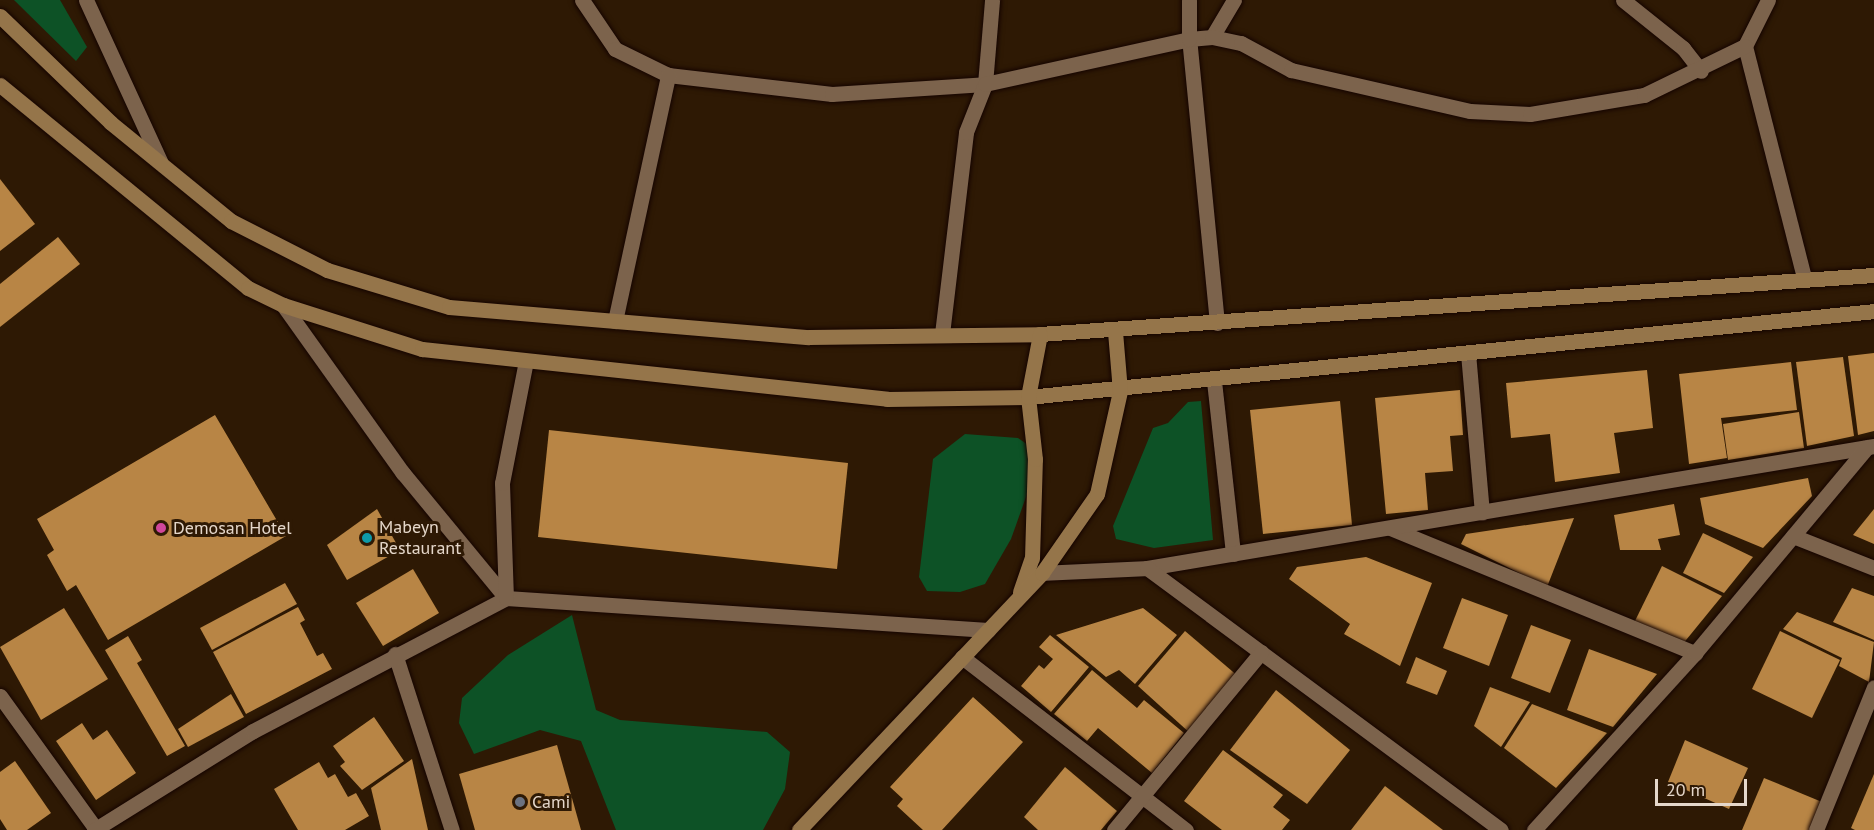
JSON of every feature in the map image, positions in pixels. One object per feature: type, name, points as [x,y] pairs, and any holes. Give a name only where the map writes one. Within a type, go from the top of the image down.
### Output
[{"type":"main road","points":[[0,16],[160,163],[231,221],[327,270],[448,307],[809,337],[1040,334],[1115,332],[1804,277],[1874,275]]},
{"type":"main road","points":[[0,87],[220,268],[283,305],[422,350],[887,399],[1028,397],[1120,391],[1874,311]]},
{"type":"main road","points":[[799,830],[1042,573],[1097,494],[1120,391],[1115,332]]},
{"type":"main road","points":[[1018,597],[1032,558],[1035,520],[1028,397],[1040,334]]},
{"type":"street","points":[[86,0],[160,163]]},
{"type":"street","points":[[582,0],[615,49],[668,75],[832,94],[985,84],[1189,39],[1212,37],[1241,43],[1291,70],[1470,111],[1530,114],[1608,105],[1701,71],[1746,46],[1768,0]]},
{"type":"street","points":[[942,334],[966,132],[985,84],[992,0]]},
{"type":"street","points":[[1189,0],[1189,39],[1217,323]]},
{"type":"street","points":[[1212,37],[1233,0]]},
{"type":"street","points":[[1623,0],[1683,48],[1701,71]]},
{"type":"street","points":[[1746,46],[1804,277]]},
{"type":"street","points":[[615,321],[668,75]]},
{"type":"street","points":[[283,305],[403,473],[506,598]]},
{"type":"street","points":[[1468,353],[1482,512]]},
{"type":"street","points":[[506,598],[502,483],[526,360]]},
{"type":"street","points":[[1214,381],[1233,554]]},
{"type":"street","points":[[1042,573],[1147,568],[1871,446]]},
{"type":"street","points":[[1534,830],[1695,653],[1871,446]]},
{"type":"street","points":[[1389,527],[1695,653]]},
{"type":"street","points":[[1793,536],[1874,568]]},
{"type":"street","points":[[1147,568],[1501,830]]},
{"type":"street","points":[[0,696],[95,830],[253,731],[395,654],[506,598],[988,630]]},
{"type":"street","points":[[1114,830],[1261,652]]},
{"type":"street","points":[[395,654],[452,830]]},
{"type":"street","points":[[962,657],[1186,830]]},
{"type":"street","points":[[1815,830],[1874,687]]},
{"type":"green space","points":[[14,0],[60,0],[87,47],[76,61]]},
{"type":"green space","points":[[1201,401],[1213,540],[1154,548],[1116,539],[1113,526],[1153,428],[1168,423],[1188,402]]},
{"type":"green space","points":[[965,434],[1018,438],[1031,447],[1031,483],[1011,539],[985,584],[960,592],[927,591],[919,577],[933,459]]},
{"type":"green space","points":[[572,615],[596,710],[620,720],[767,732],[790,752],[785,789],[763,830],[616,830],[581,741],[540,730],[474,754],[459,723],[462,698],[508,655]]},
{"type":"building","points":[[0,179],[35,224],[0,251]]},
{"type":"building","points":[[58,237],[80,264],[0,327],[0,284]]},
{"type":"building","points":[[1874,353],[1874,431],[1858,435],[1848,356]]},
{"type":"building","points":[[1843,357],[1854,436],[1807,446],[1796,362]]},
{"type":"building","points":[[1791,362],[1797,410],[1721,418],[1727,458],[1689,464],[1679,374]]},
{"type":"building","points":[[1647,370],[1653,428],[1614,433],[1620,473],[1555,482],[1550,434],[1511,438],[1506,383]]},
{"type":"building","points":[[1460,390],[1463,435],[1450,436],[1453,471],[1425,473],[1428,510],[1386,514],[1375,398]]},
{"type":"building","points":[[1340,401],[1352,525],[1263,534],[1250,410]]},
{"type":"building","points":[[1799,412],[1804,448],[1728,460],[1723,424]]},
{"type":"building","name":"Demosan Hotel","points":[[215,415],[286,536],[108,640],[76,585],[67,591],[47,555],[54,550],[37,519]]},
{"type":"building","points":[[549,430],[848,463],[837,569],[538,537]]},
{"type":"building","points":[[1808,478],[1812,496],[1763,548],[1705,524],[1700,498]]},
{"type":"building","points":[[1674,504],[1680,535],[1658,539],[1661,550],[1620,550],[1614,515]]},
{"type":"building","name":"Mabeyn Restaurant","points":[[377,509],[400,550],[347,580],[327,545]]},
{"type":"building","points":[[1874,509],[1874,544],[1853,535]]},
{"type":"building","points":[[1574,518],[1547,587],[1461,544],[1466,534]]},
{"type":"building","points":[[1703,533],[1753,557],[1724,593],[1683,573]]},
{"type":"building","points":[[1366,557],[1432,583],[1400,666],[1344,634],[1350,624],[1289,579],[1297,567]]},
{"type":"building","points":[[1662,566],[1722,596],[1682,645],[1633,625]]},
{"type":"building","points":[[413,569],[439,613],[383,646],[356,603]]},
{"type":"building","points":[[285,583],[297,604],[212,650],[200,628]]},
{"type":"building","points":[[1852,588],[1874,596],[1874,640],[1833,622]]},
{"type":"building","points":[[1462,598],[1508,615],[1489,666],[1443,648]]},
{"type":"building","points":[[298,607],[305,620],[300,623],[317,656],[323,653],[332,669],[246,714],[213,652]]},
{"type":"building","points":[[64,608],[108,679],[41,720],[0,647]]},
{"type":"building","points":[[1143,608],[1177,635],[1135,684],[1119,670],[1106,677],[1056,635]]},
{"type":"building","points":[[1797,612],[1874,642],[1869,682],[1839,666],[1842,658],[1783,629]]},
{"type":"building","points":[[1531,625],[1571,640],[1550,693],[1511,678]]},
{"type":"building","points":[[1185,631],[1239,677],[1191,734],[1138,686]]},
{"type":"building","points":[[1780,631],[1840,660],[1812,718],[1752,689]]},
{"type":"building","points":[[1050,635],[1089,667],[1051,712],[1021,686],[1039,665],[1044,669],[1053,659],[1039,647]]},
{"type":"building","points":[[128,636],[142,660],[137,663],[185,746],[167,756],[105,650]]},
{"type":"building","points":[[1589,649],[1657,674],[1613,727],[1567,710]]},
{"type":"building","points":[[1416,657],[1447,671],[1437,695],[1406,683]]},
{"type":"building","points":[[1092,670],[1137,708],[1144,700],[1184,733],[1152,773],[1098,728],[1087,741],[1054,714]]},
{"type":"building","points":[[1490,687],[1530,702],[1501,747],[1474,726]]},
{"type":"building","points":[[1276,690],[1350,750],[1307,804],[1230,750]]},
{"type":"building","points":[[231,694],[244,717],[188,747],[178,729]]},
{"type":"building","points":[[973,697],[1023,742],[942,830],[923,830],[897,806],[903,799],[890,787]]},
{"type":"building","points":[[1532,704],[1607,733],[1556,788],[1504,748]]},
{"type":"building","points":[[374,717],[404,761],[362,790],[340,766],[345,762],[333,746]]},
{"type":"building","points":[[82,723],[93,740],[107,730],[136,773],[96,800],[56,741]]},
{"type":"building","points":[[1685,740],[1748,768],[1729,809],[1668,782]]},
{"type":"building","name":"Cami","points":[[557,745],[581,830],[475,830],[459,774]]},
{"type":"building","points":[[1223,750],[1283,795],[1273,807],[1290,820],[1282,830],[1222,830],[1184,801]]},
{"type":"building","points":[[412,759],[428,830],[381,830],[371,788]]},
{"type":"building","points":[[15,761],[51,813],[27,830],[7,830],[0,819],[0,772]]},
{"type":"building","points":[[319,762],[328,778],[335,774],[348,797],[356,793],[369,816],[345,830],[298,830],[274,789]]},
{"type":"building","points":[[1065,767],[1117,811],[1101,830],[1038,830],[1024,817]]},
{"type":"building","points":[[1874,774],[1874,830],[1855,830],[1851,828]]},
{"type":"building","points":[[1764,778],[1822,802],[1810,830],[1742,830]]},
{"type":"building","points":[[1385,786],[1443,830],[1351,830]]},
{"type":"place","name":"Demosan Hotel","points":[[161,528]]},
{"type":"place","name":"Mabeyn Restaurant","points":[[367,538]]},
{"type":"place","name":"Cami","points":[[520,802]]}]
